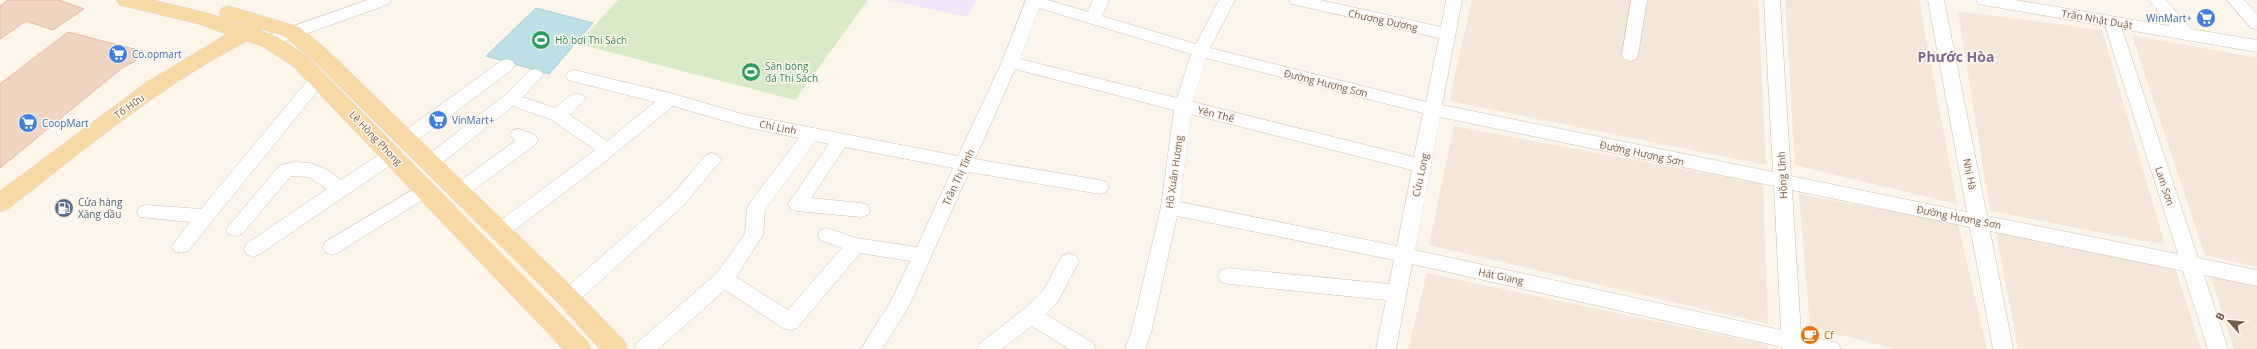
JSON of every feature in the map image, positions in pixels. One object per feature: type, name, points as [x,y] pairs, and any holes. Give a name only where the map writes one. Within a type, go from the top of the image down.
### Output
[{"type":"main road","name":"Lê Hồng Phong","points":[[127,0],[204,19],[246,33],[292,32],[318,53],[399,147],[426,189],[579,349]]},
{"type":"main road","name":"Lê Hồng Phong","points":[[175,0],[268,32],[318,79],[399,147],[430,162],[568,298],[616,349]]},
{"type":"main road","name":"Tố Hữu","points":[[0,203],[150,91],[202,56],[246,33]]},
{"type":"street","name":"Đường Hương Sơn","points":[[1033,0],[1200,51],[1434,110],[2257,278]]},
{"type":"street","name":"Trần Thị Tính","points":[[871,349],[894,316],[1010,62],[1033,0]]},
{"type":"street","points":[[1092,19],[1101,0]]},
{"type":"street","name":"Hồ Xuân Hương","points":[[1135,349],[1141,333],[1170,207],[1183,106],[1200,51],[1227,0]]},
{"type":"street","name":"Chương Dương","points":[[1297,0],[1346,6],[1447,34]]},
{"type":"street","name":"Cửu Long","points":[[1386,349],[1434,110],[1454,0]]},
{"type":"street","points":[[1630,55],[1639,0]]},
{"type":"street","name":"Hồng Lĩnh","points":[[1772,0],[1791,344]]},
{"type":"street","name":"Nhị Hà","points":[[1936,0],[2003,349]]},
{"type":"street","name":"Trần Nhật Duật","points":[[1984,0],[2257,46]]},
{"type":"street","points":[[2157,0],[2187,35]]},
{"type":"street","points":[[2235,0],[2257,24]]},
{"type":"street","points":[[2245,0],[2257,12]]},
{"type":"street","points":[[292,32],[377,1]]},
{"type":"street","name":"Lam Sơn","points":[[2112,22],[2218,349]]},
{"type":"street","name":"Yên Thế","points":[[1010,62],[1422,166]]},
{"type":"street","points":[[253,249],[340,190],[507,65]]},
{"type":"street","points":[[430,162],[511,100],[535,75]]},
{"type":"street","name":"Chí Linh","points":[[574,76],[670,99],[746,121],[964,164],[1100,188]]},
{"type":"street","points":[[181,246],[318,79]]},
{"type":"street","points":[[558,116],[577,99]]},
{"type":"street","points":[[500,231],[607,150],[670,99]]},
{"type":"street","points":[[511,100],[558,116],[607,150]]},
{"type":"street","points":[[644,349],[724,279],[754,234],[756,209],[811,134]]},
{"type":"street","points":[[459,191],[529,140],[519,135]]},
{"type":"street","points":[[841,140],[797,204],[861,210]]},
{"type":"street","points":[[568,298],[678,199],[712,160]]},
{"type":"street","points":[[235,229],[286,170],[298,168],[317,171],[340,190]]},
{"type":"street","points":[[332,247],[426,189]]},
{"type":"street","name":"Hát Giang","points":[[1170,207],[1404,255],[1791,344],[1831,349]]},
{"type":"street","points":[[146,212],[205,216]]},
{"type":"street","points":[[827,235],[856,245],[922,255]]},
{"type":"street","points":[[724,279],[790,322],[856,245]]},
{"type":"street","points":[[987,349],[1031,315],[1050,297],[1069,262]]},
{"type":"street","points":[[1228,276],[1397,293]]},
{"type":"street","points":[[1031,315],[1086,349]]},
{"type":"shaded area","points":[[889,0],[977,0],[967,17]]},
{"type":"shaded area","points":[[1472,0],[1758,0],[1766,165],[1449,101]]},
{"type":"shaded area","points":[[1785,0],[1919,0],[1957,204],[1795,165]]},
{"type":"shaded area","points":[[1958,11],[2102,30],[2165,245],[1990,211]]},
{"type":"shaded area","points":[[2132,35],[2257,58],[2257,267],[2205,255]]},
{"type":"shaded area","points":[[1454,126],[1763,184],[1768,324],[1429,245]]},
{"type":"shaded area","points":[[1799,194],[1958,224],[1987,349],[1895,349],[1810,327]]},
{"type":"shaded area","points":[[1995,228],[2175,268],[2201,349],[2018,349]]},
{"type":"shaded area","points":[[1427,273],[1767,345],[1768,349],[1408,349]]},
{"type":"shaded area","points":[[2210,274],[2257,284],[2257,349],[2234,349]]},
{"type":"green space","name":"Sân bóng đá Thi Sách","points":[[618,0],[868,0],[795,100],[578,44]]},
{"type":"water","name":"Hồ bơi Thi Sách","points":[[536,8],[593,23],[549,74],[486,56]]},
{"type":"building","points":[[8,0],[59,0],[84,9],[53,30],[26,21],[0,39],[0,6]]},
{"type":"building","name":"CoopMart","points":[[68,32],[142,51],[135,61],[122,68],[0,168],[0,84]]},
{"type":"place","name":"WinMart+","points":[[2206,18]]},
{"type":"place","name":"Hồ bơi Thi Sách","points":[[541,40]]},
{"type":"place","name":"Co.opmart","points":[[118,54]]},
{"type":"place","name":"Sân bóng đá Thi Sách","points":[[751,72]]},
{"type":"place","name":"VinMart+","points":[[438,120]]},
{"type":"place","name":"CoopMart","points":[[28,123]]},
{"type":"place","name":"Cửa hàng Xăng dầu","points":[[64,208]]},
{"type":"place","name":"Cf","points":[[1810,335]]},
{"type":"district","name":"Phước Hòa","points":[[1956,57]]}]
